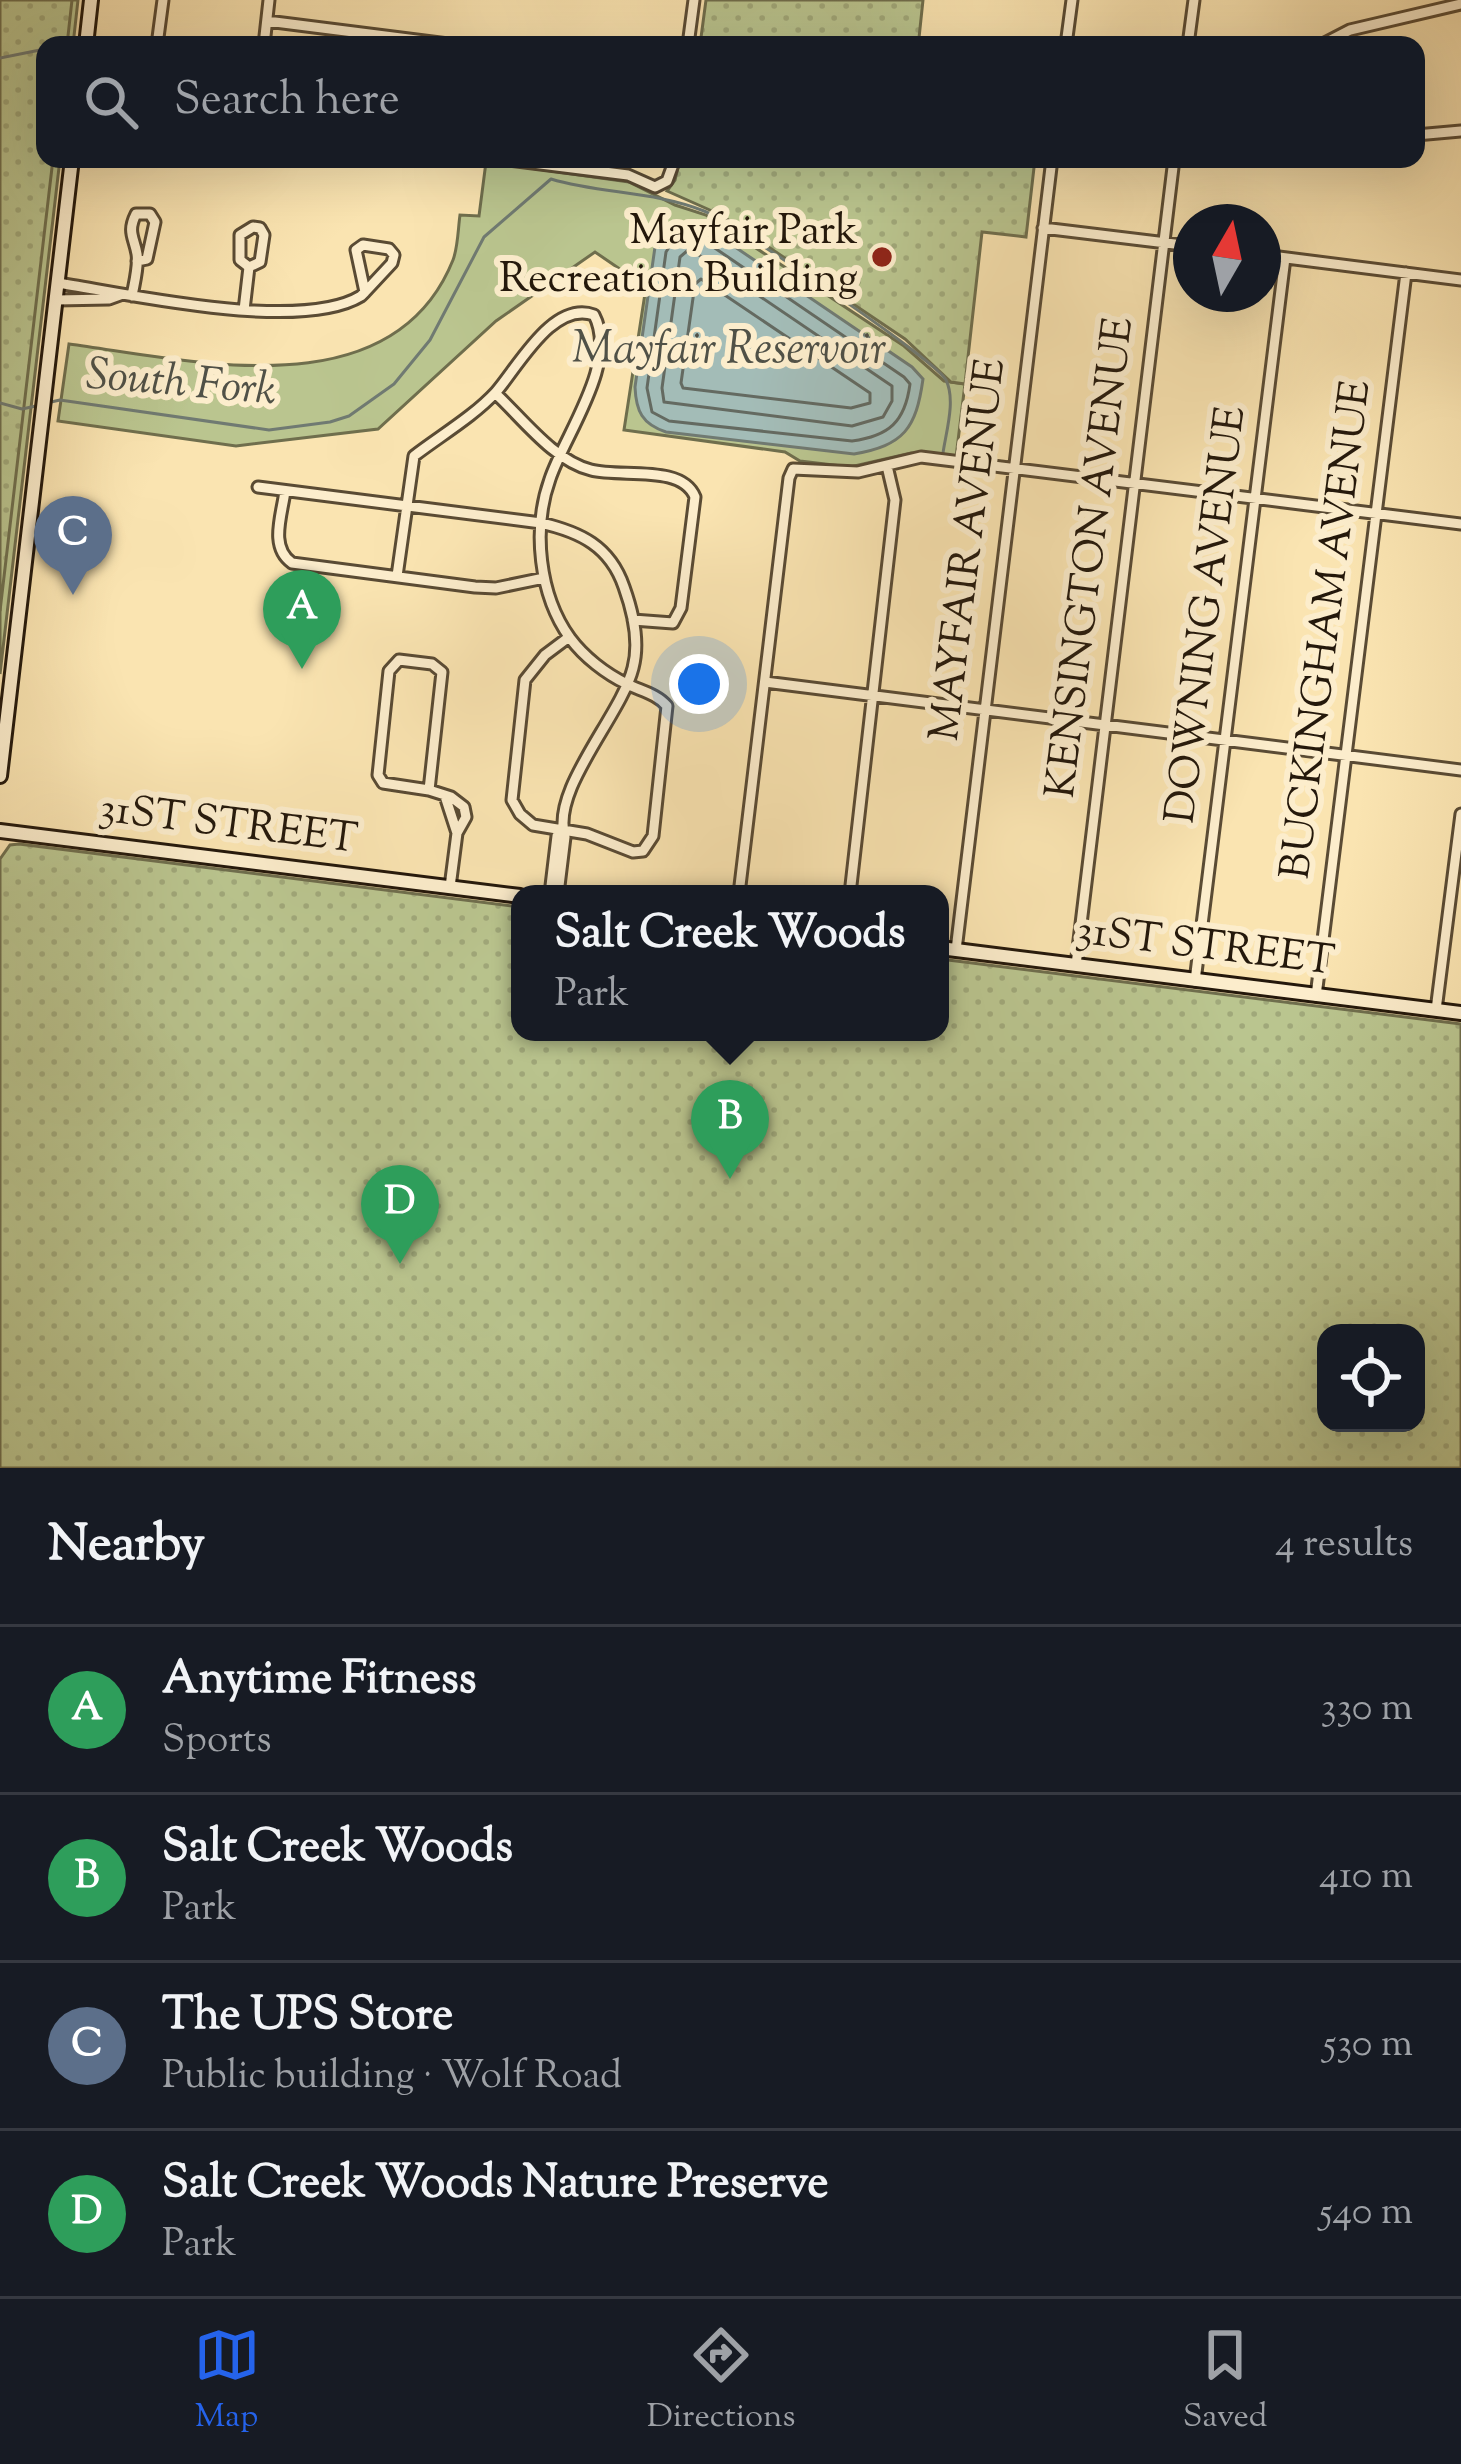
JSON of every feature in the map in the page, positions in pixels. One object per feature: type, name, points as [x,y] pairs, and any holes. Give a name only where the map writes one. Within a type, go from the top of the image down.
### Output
[{"type":"main road","points":[[87,36],[91,0]]},
{"type":"main road","points":[[0,776],[71,168]]},
{"type":"main road","name":"31ST STREET","points":[[0,831],[511,895]]},
{"type":"main road","name":"31ST STREET","points":[[949,949],[1461,1013]]},
{"type":"street","points":[[158,36],[163,0]]},
{"type":"street","points":[[265,36],[269,0]]},
{"type":"street","points":[[689,36],[694,0]]},
{"type":"street","points":[[1067,36],[1072,0]]},
{"type":"street","points":[[1190,36],[1194,0]]},
{"type":"street","points":[[1338,36],[1461,4]]},
{"type":"street","points":[[266,21],[384,36]]},
{"type":"street","points":[[1425,134],[1461,131]]},
{"type":"street","points":[[572,168],[628,175],[655,187],[667,181],[672,168]]},
{"type":"street","name":"MAYFAIR AVENUE","points":[[956,950],[1051,168]]},
{"type":"street","name":"KENSINGTON AVENUE","points":[[1076,965],[1173,168]]},
{"type":"street","points":[[132,296],[137,261],[130,238],[132,219],[149,214],[155,222],[152,249],[147,259],[137,261]]},
{"type":"street","points":[[1043,227],[1173,244]]},
{"type":"street","points":[[58,283],[244,310],[308,310],[355,300],[365,292],[394,259],[385,248],[357,248],[365,292]]},
{"type":"street","points":[[1281,257],[1461,280]]},
{"type":"street","name":"DOWNING AVENUE","points":[[1196,981],[1285,258]]},
{"type":"street","points":[[244,310],[249,267]]},
{"type":"street","name":"BUCKINGHAM AVENUE","points":[[1316,996],[1406,273]]},
{"type":"street","points":[[56,300],[120,295]]},
{"type":"street","points":[[397,576],[414,456],[495,393],[522,355],[550,328],[576,312],[594,315],[599,327],[596,377],[548,484],[542,523],[544,578],[569,638],[599,667],[667,706],[651,843],[643,851],[633,852],[587,834],[533,825],[520,814],[511,794],[525,680],[569,638]]},
{"type":"street","points":[[495,393],[561,454],[589,470],[680,478],[691,488],[694,497],[681,608],[673,623],[633,620]]},
{"type":"street","points":[[741,885],[793,469],[849,472],[921,457],[1461,524]]},
{"type":"street","points":[[851,885],[895,500],[887,466]]},
{"type":"street","points":[[258,488],[573,530],[596,544],[622,578],[635,650],[627,684],[577,777],[557,836],[554,885]]},
{"type":"street","points":[[285,491],[278,545],[292,563],[496,588],[544,578]]},
{"type":"street","points":[[429,790],[442,672],[432,664],[399,660],[388,671],[378,775],[383,783],[429,790],[465,809],[450,887]]},
{"type":"street","points":[[765,682],[1461,770]]},
{"type":"street","points":[[1436,1010],[1461,814]]},
{"type":"green space","points":[[0,0],[78,0],[74,36],[36,36],[36,168],[59,168],[0,674]]},
{"type":"green space","points":[[0,0],[72,0],[68,36],[36,36],[36,168],[52,168],[0,611]]},
{"type":"green space","points":[[706,0],[923,0],[919,36],[701,36]]},
{"type":"green space","points":[[485,168],[529,168],[629,182],[706,215],[904,346],[944,381],[965,384],[956,457],[911,453],[850,467],[800,461],[785,452],[624,430],[646,287],[595,252],[496,321],[378,429],[236,446],[58,421],[69,344],[228,365],[284,365],[337,358],[384,340],[424,308],[453,260],[460,215],[479,216]]},
{"type":"green space","points":[[678,168],[1034,168],[1026,237],[982,232],[965,384],[951,382],[905,339],[721,215],[667,191]]},
{"type":"green space","points":[[10,845],[511,906],[511,1041],[949,1041],[949,960],[1461,1024],[1461,1468],[0,1468],[0,859]]},
{"type":"water","name":"Mayfair Reservoir","points":[[687,222],[707,228],[912,367],[923,379],[916,411],[905,432],[885,446],[854,454],[666,432],[646,421],[635,387],[655,247],[670,227]]},
{"type":"waterway","points":[[0,58],[36,51]]},
{"type":"waterway","name":"South Fork","points":[[51,402],[269,430],[349,416],[394,384],[430,340],[484,237],[551,179],[704,211],[832,292],[946,380],[950,406],[943,453]]},
{"type":"waterway","name":"South Fork","points":[[0,403],[22,409],[36,406]]},
{"type":"place","name":"Mayfair Park Recreation Building","points":[[882,257]]},
{"type":"place","name":"The UPS Store","points":[[73,595]]},
{"type":"place","name":"Anytime Fitness","points":[[302,669]]},
{"type":"place","name":"Salt Creek Woods","points":[[730,1179]]},
{"type":"place","name":"Salt Creek Woods Nature Preserve","points":[[400,1264]]}]
